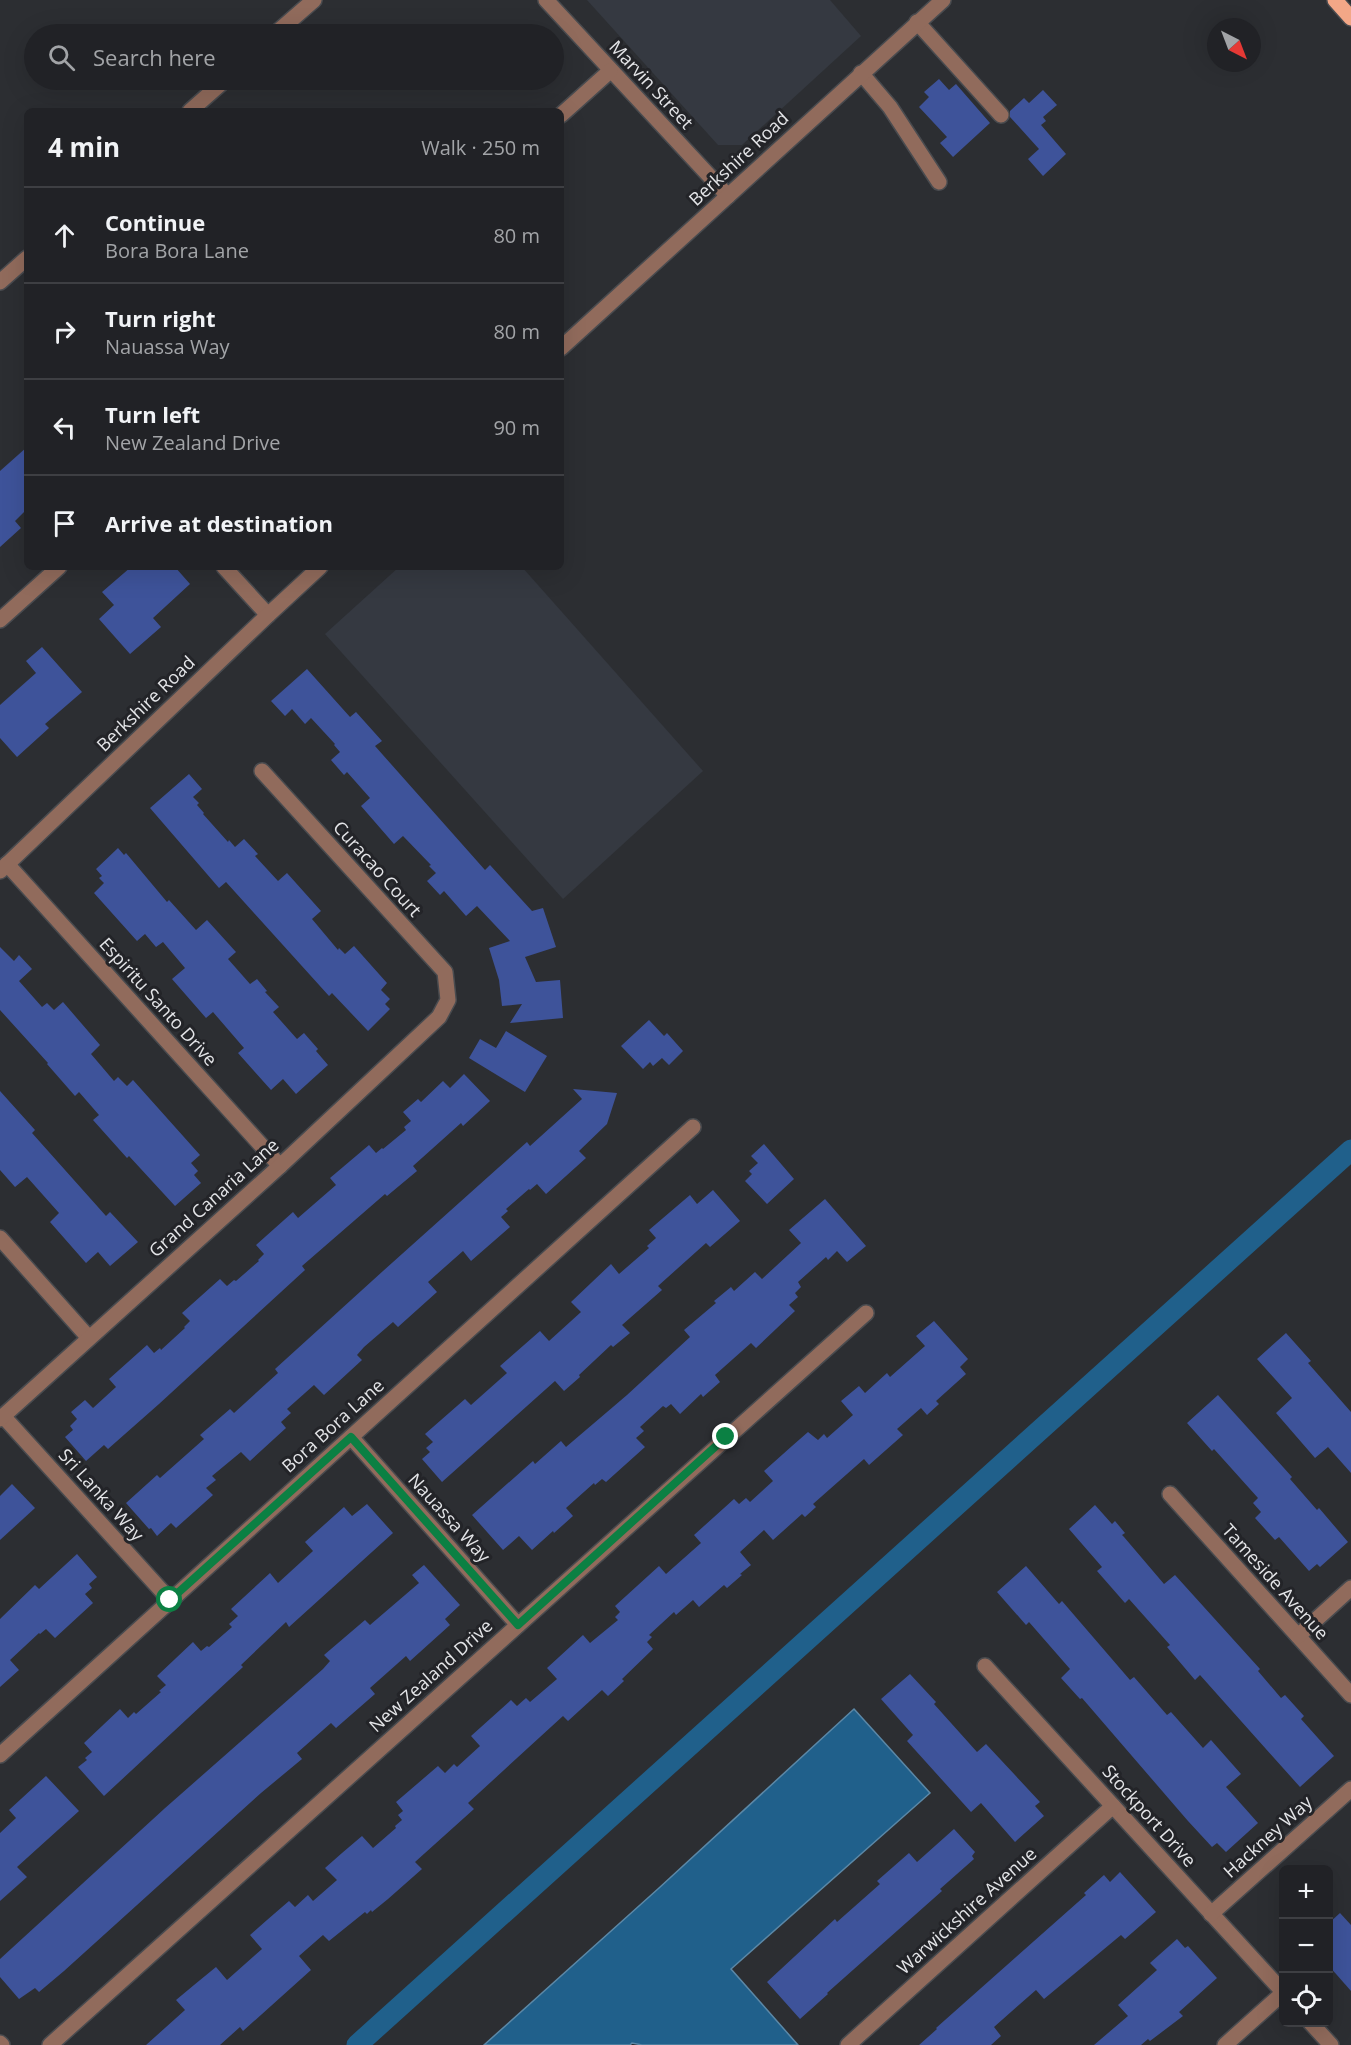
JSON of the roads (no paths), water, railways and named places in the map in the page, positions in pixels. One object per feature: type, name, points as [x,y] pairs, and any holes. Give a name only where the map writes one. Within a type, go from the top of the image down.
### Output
[{"type":"main road","points":[[1335,0],[1351,18]]},
{"type":"street","points":[[286,24],[314,0]]},
{"type":"street","name":"Marvin Street","points":[[546,0],[728,196]]},
{"type":"street","name":"Berkshire Road","points":[[564,345],[917,22],[944,0]]},
{"type":"street","points":[[917,22],[1001,115]]},
{"type":"street","points":[[564,112],[610,71]]},
{"type":"street","points":[[861,73],[890,106],[939,182]]},
{"type":"street","points":[[193,108],[214,90]]},
{"type":"street","points":[[0,282],[24,261]]},
{"type":"street","points":[[0,620],[56,570]]},
{"type":"street","points":[[227,570],[268,615]]},
{"type":"street","name":"Berkshire Road","points":[[4,867],[317,570]]},
{"type":"street","name":"Curacao Court","points":[[262,771],[445,972],[448,1000]]},
{"type":"street","name":"Espiritu Santo Drive","points":[[4,867],[279,1166]]},
{"type":"street","name":"Grand Canaria Lane","points":[[2,1418],[439,1017],[448,1000]]},
{"type":"street","name":"Bora Bora Lane","points":[[0,1755],[693,1127]]},
{"type":"street","points":[[0,1238],[89,1338]]},
{"type":"street","name":"New Zealand Drive","points":[[50,2045],[866,1313]]},
{"type":"street","name":"Sri Lanka Way","points":[[2,1418],[170,1600]]},
{"type":"street","name":"Nauassa Way","points":[[351,1437],[518,1625]]},
{"type":"street","name":"Tameside Avenue","points":[[1170,1494],[1351,1695]]},
{"type":"street","points":[[1298,1636],[1351,1588]]},
{"type":"street","name":"Stockport Drive","points":[[985,1666],[1279,1989]]},
{"type":"street","name":"Hackney Way","points":[[1211,1914],[1351,1789]]},
{"type":"street","name":"Warwickshire Avenue","points":[[848,2045],[1113,1806]]},
{"type":"street","points":[[1226,2045],[1279,1997]]},
{"type":"street","points":[[1314,2027],[1330,2045]]},
{"type":"water","points":[[854,1709],[930,1793],[731,1969],[798,2045],[642,2045],[632,2043],[630,2045],[484,2045],[659,1888]]},
{"type":"waterway","points":[[357,2045],[1351,1150]]}]
